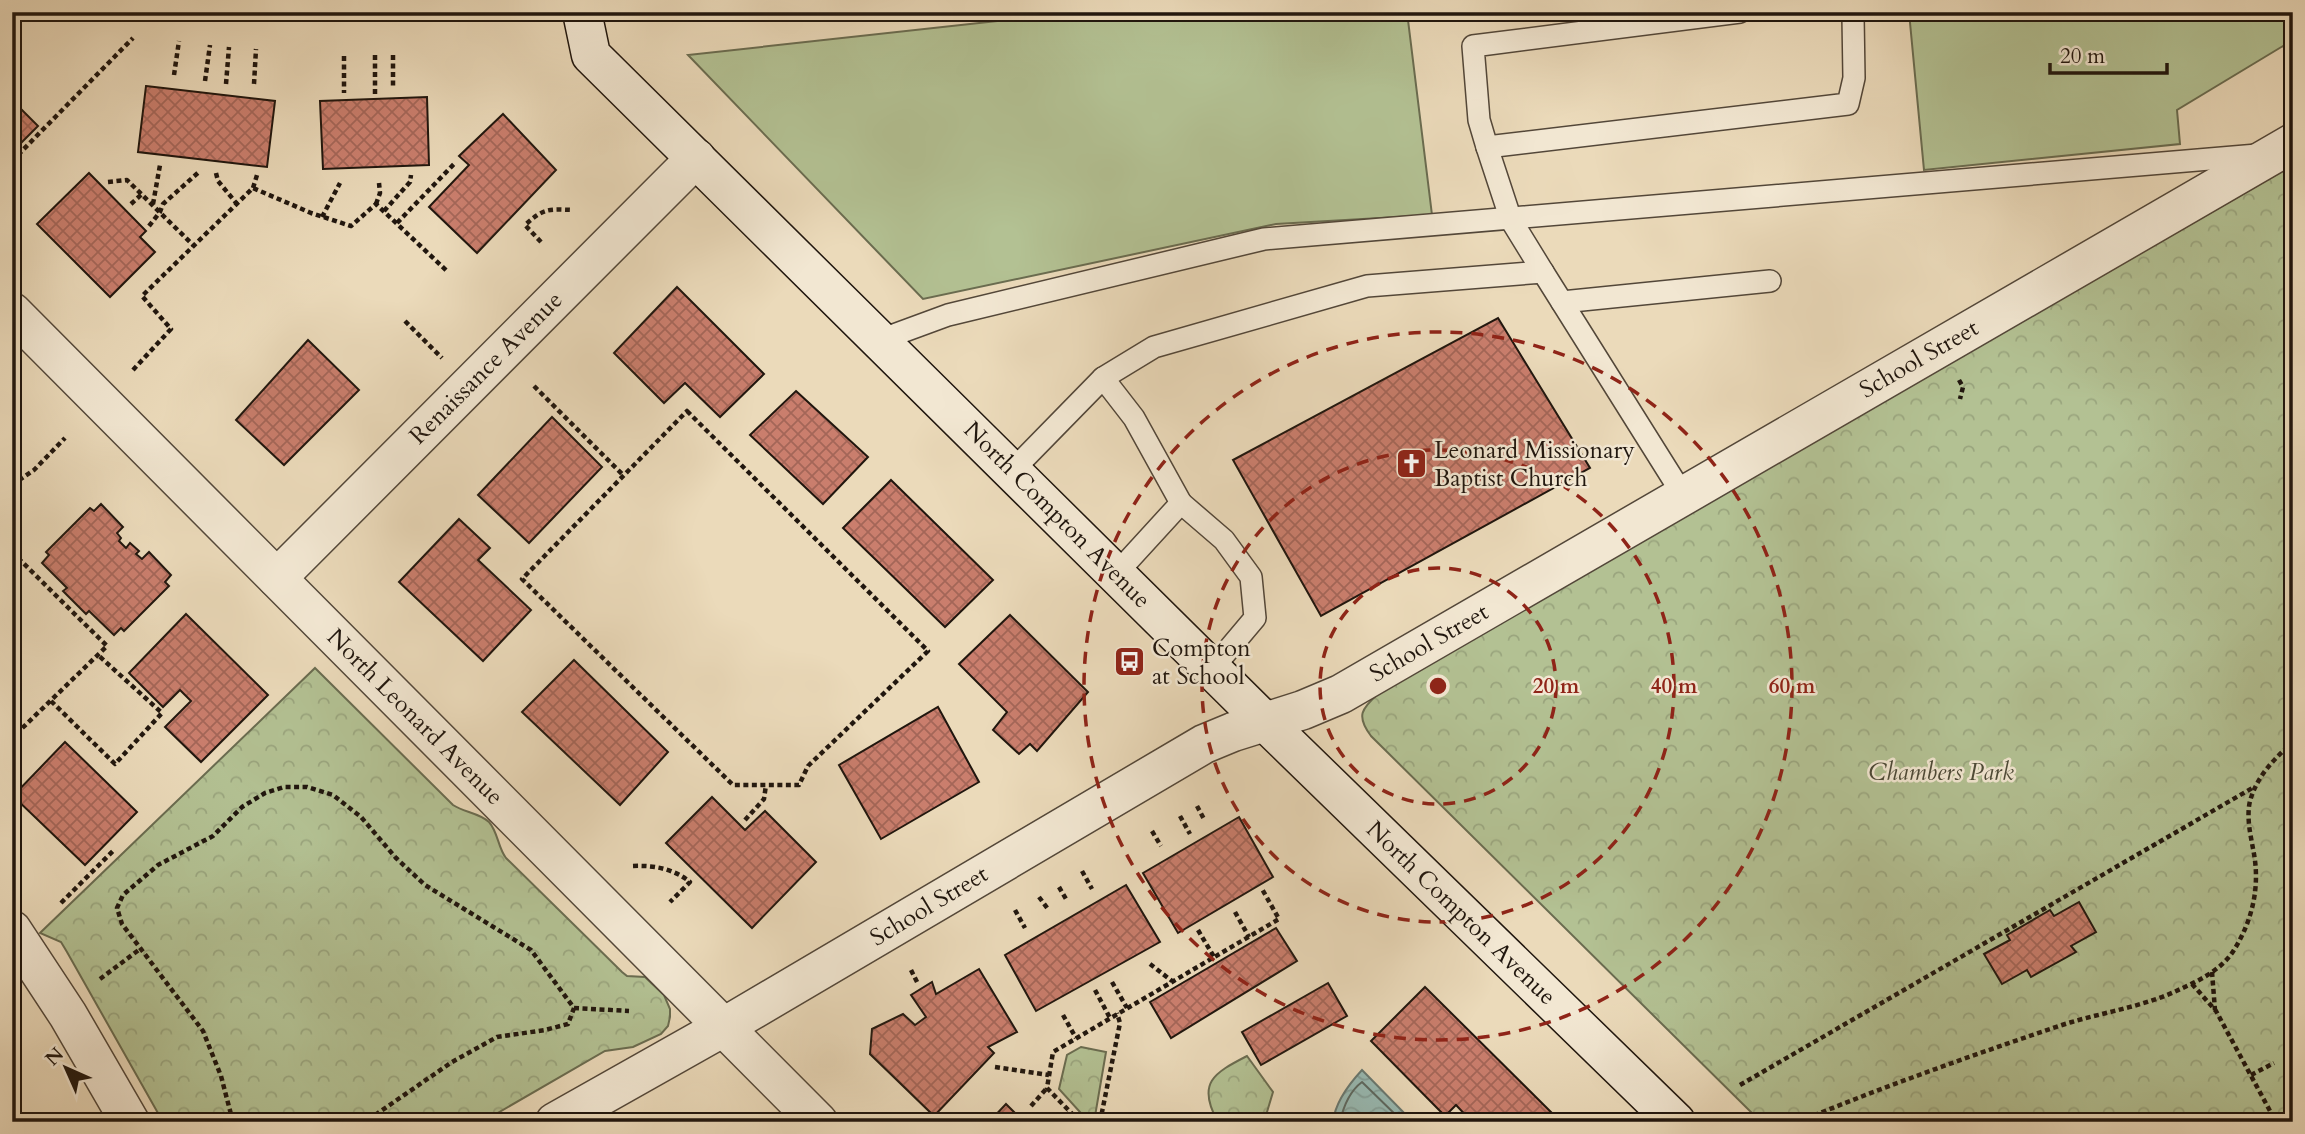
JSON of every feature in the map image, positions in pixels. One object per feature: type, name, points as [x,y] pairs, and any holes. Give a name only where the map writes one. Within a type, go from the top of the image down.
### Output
[{"type":"street","name":"North Compton Avenue","points":[[582,12],[591,55],[1212,669],[1676,1122]]},
{"type":"street","name":"School Street","points":[[555,1122],[722,1028],[1189,752],[1233,732],[1304,710],[1341,694],[2283,148]]},
{"type":"street","name":"Renaissance Avenue","points":[[277,578],[696,158]]},
{"type":"street","name":"North Leonard Avenue","points":[[12,312],[818,1122]]},
{"type":"street","points":[[12,930],[68,1015],[130,1122]]},
{"type":"lane","points":[[1683,495],[1511,219],[1479,120],[1473,46],[1740,12]]},
{"type":"lane","points":[[1487,147],[1847,104],[1854,78],[1853,16],[1849,12]]},
{"type":"lane","points":[[880,340],[948,315],[1265,239],[2283,148]]},
{"type":"lane","points":[[1012,471],[1103,379],[1154,347],[1367,286],[1543,272]]},
{"type":"lane","points":[[1562,302],[1770,281]]},
{"type":"lane","points":[[1103,379],[1134,418],[1181,503],[1224,540],[1251,577],[1255,618],[1212,669]]},
{"type":"lane","points":[[1116,574],[1181,503]]},
{"type":"path","points":[[12,161],[133,38]]},
{"type":"path","points":[[174,75],[179,41]]},
{"type":"path","points":[[205,81],[210,45]]},
{"type":"path","points":[[226,84],[229,47]]},
{"type":"path","points":[[254,84],[256,50]]},
{"type":"path","points":[[375,55],[375,94]]},
{"type":"path","points":[[393,55],[393,88]]},
{"type":"path","points":[[344,56],[344,93]]},
{"type":"path","points":[[397,223],[454,164]]},
{"type":"path","points":[[153,204],[160,165]]},
{"type":"path","points":[[149,226],[163,204],[200,171]]},
{"type":"path","points":[[216,173],[218,181],[237,204]]},
{"type":"path","points":[[133,370],[172,329],[142,296],[253,188],[257,175]]},
{"type":"path","points":[[384,211],[410,182],[411,175]]},
{"type":"path","points":[[108,182],[127,180],[194,246]]},
{"type":"path","points":[[322,217],[340,183]]},
{"type":"path","points":[[253,188],[351,226],[376,204],[380,193],[379,183]]},
{"type":"path","points":[[131,204],[142,194]]},
{"type":"path","points":[[376,204],[448,272]]},
{"type":"path","points":[[541,242],[525,225],[539,212],[552,209],[573,210]]},
{"type":"path","points":[[405,321],[470,385]]},
{"type":"path","points":[[534,386],[624,476]]},
{"type":"path","points":[[687,411],[928,651],[808,766],[799,785],[766,785],[733,785],[522,579],[687,411]]},
{"type":"path","points":[[12,485],[34,470],[65,438]]},
{"type":"path","points":[[12,552],[107,646],[12,738]]},
{"type":"path","points":[[51,701],[115,764],[162,713],[98,655]]},
{"type":"path","points":[[1798,1122],[1932,1069],[2066,1024],[2148,1001],[2192,984],[2219,967],[2233,952],[2246,927],[2254,902],[2255,857],[2249,805],[2262,774],[2293,742]]},
{"type":"path","points":[[745,820],[764,799],[766,785]]},
{"type":"path","points":[[233,1122],[203,1031],[122,924],[117,908],[123,895],[136,882],[158,865],[213,836],[242,807],[265,793],[284,787],[307,787],[333,795],[361,817],[396,858],[425,885],[531,950],[574,1008]]},
{"type":"path","points":[[1740,1085],[2255,787]]},
{"type":"path","points":[[1197,806],[1205,821]]},
{"type":"path","points":[[1180,816],[1190,834]]},
{"type":"path","points":[[1152,831],[1161,846]]},
{"type":"path","points":[[61,903],[114,851]]},
{"type":"path","points":[[633,866],[649,866],[680,873],[690,882],[670,902]]},
{"type":"path","points":[[1082,872],[1092,889]]},
{"type":"path","points":[[1059,887],[1066,899]]},
{"type":"path","points":[[1031,1106],[1047,1088],[1053,1052],[1279,919],[1262,889]]},
{"type":"path","points":[[1039,897],[1048,909]]},
{"type":"path","points":[[1015,910],[1025,928]]},
{"type":"path","points":[[1235,912],[1249,937]]},
{"type":"path","points":[[1198,929],[1213,957]]},
{"type":"path","points":[[100,979],[140,949]]},
{"type":"path","points":[[1150,964],[1172,981]]},
{"type":"path","points":[[911,970],[919,984]]},
{"type":"path","points":[[2212,972],[2216,1011]]},
{"type":"path","points":[[1112,982],[1127,1008]]},
{"type":"path","points":[[2192,984],[2216,1011],[2276,1122]]},
{"type":"path","points":[[1095,990],[1110,1018]]},
{"type":"path","points":[[574,1008],[629,1011]]},
{"type":"path","points":[[365,1122],[452,1062],[497,1037],[568,1024],[574,1008]]},
{"type":"path","points":[[1100,1122],[1121,1023],[1117,1013]]},
{"type":"path","points":[[1063,1015],[1076,1038]]},
{"type":"path","points":[[2251,1075],[2274,1063]]},
{"type":"path","points":[[995,1067],[1049,1075]]},
{"type":"path","points":[[1047,1088],[1080,1122]]},
{"type":"path","points":[[1059,1122],[1070,1112]]},
{"type":"green space","points":[[1079,12],[1407,12],[1432,215],[1276,224],[923,299],[688,55]]},
{"type":"green space","points":[[1909,12],[2280,12],[2293,33],[2293,62],[2283,46],[2177,110],[2180,144],[1924,170]]},
{"type":"green space","name":"Chambers Park","points":[[2293,165],[2293,1122],[1761,1122],[1371,736],[1363,723],[1365,708],[1379,693]]},
{"type":"green space","points":[[315,668],[453,805],[489,822],[506,858],[622,972],[627,976],[645,977],[664,995],[670,1009],[670,1017],[668,1026],[661,1034],[633,1047],[605,1051],[482,1122],[163,1122],[61,942],[40,933]]},
{"type":"green space","points":[[1081,1047],[1106,1052],[1094,1122],[1089,1122],[1059,1089],[1067,1055]]},
{"type":"green space","points":[[1247,1056],[1273,1092],[1267,1112],[1256,1122],[1218,1122],[1209,1098],[1212,1081],[1225,1068]]},
{"type":"water","points":[[1362,1070],[1413,1122],[1333,1122],[1340,1100]]},
{"type":"building","points":[[146,86],[275,101],[267,167],[138,152]]},
{"type":"building","points":[[427,97],[429,165],[323,169],[320,101]]},
{"type":"building","points":[[12,100],[38,126],[12,152]]},
{"type":"building","points":[[503,114],[556,170],[477,253],[429,207],[469,165],[459,156]]},
{"type":"building","points":[[89,173],[146,231],[140,237],[155,252],[110,297],[37,224]]},
{"type":"building","points":[[677,287],[764,374],[720,417],[685,383],[664,403],[614,353]]},
{"type":"building","name":"Leonard Missionary Baptist Church","points":[[1498,318],[1590,468],[1321,616],[1233,460]]},
{"type":"building","points":[[308,340],[359,390],[284,465],[236,420]]},
{"type":"building","points":[[796,391],[868,457],[823,504],[750,435]]},
{"type":"building","points":[[552,417],[602,467],[529,543],[478,495]]},
{"type":"building","points":[[891,480],[993,580],[945,627],[843,528]]},
{"type":"building","points":[[101,504],[123,527],[117,533],[121,538],[119,541],[126,548],[130,543],[139,551],[136,554],[142,559],[149,552],[171,575],[165,582],[169,586],[124,631],[121,628],[114,635],[89,611],[86,614],[63,591],[67,588],[42,563],[49,555],[46,552],[90,508],[94,511]]},
{"type":"building","points":[[459,519],[490,548],[478,560],[531,610],[483,661],[399,582]]},
{"type":"building","points":[[186,614],[268,695],[201,762],[165,727],[191,701],[180,690],[163,707],[129,673]]},
{"type":"building","points":[[1010,615],[1088,692],[1037,751],[1030,744],[1019,754],[993,730],[1007,712],[959,664]]},
{"type":"building","points":[[574,660],[668,752],[620,805],[522,712]]},
{"type":"building","points":[[938,707],[979,782],[881,839],[839,765]]},
{"type":"building","points":[[65,742],[137,812],[85,865],[13,796]]},
{"type":"building","points":[[712,797],[745,830],[765,811],[816,862],[752,928],[666,843]]},
{"type":"building","points":[[1239,817],[1273,877],[1178,933],[1143,873]]},
{"type":"building","points":[[1126,885],[1160,942],[1036,1011],[1005,955]]},
{"type":"building","points":[[2079,902],[2096,932],[2071,946],[2076,952],[2031,977],[2027,970],[2002,984],[1984,954],[2010,940],[2007,935],[2050,910],[2054,916]]},
{"type":"building","points":[[1276,928],[1297,961],[1171,1038],[1150,1002]]},
{"type":"building","points":[[979,969],[1017,1032],[988,1047],[994,1053],[934,1116],[870,1054],[872,1029],[903,1014],[915,1025],[926,1017],[911,995],[932,982],[936,994]]},
{"type":"building","points":[[1328,983],[1347,1016],[1261,1065],[1242,1032]]},
{"type":"building","points":[[1425,987],[1561,1122],[1472,1122],[1456,1105],[1445,1116],[1371,1041]]},
{"type":"building","points":[[1006,1104],[1024,1122],[989,1122]]},
{"type":"place","name":"Leonard Missionary Baptist Church","points":[[1411,464]]},
{"type":"place","name":"Compton at School","points":[[1129,662]]}]
